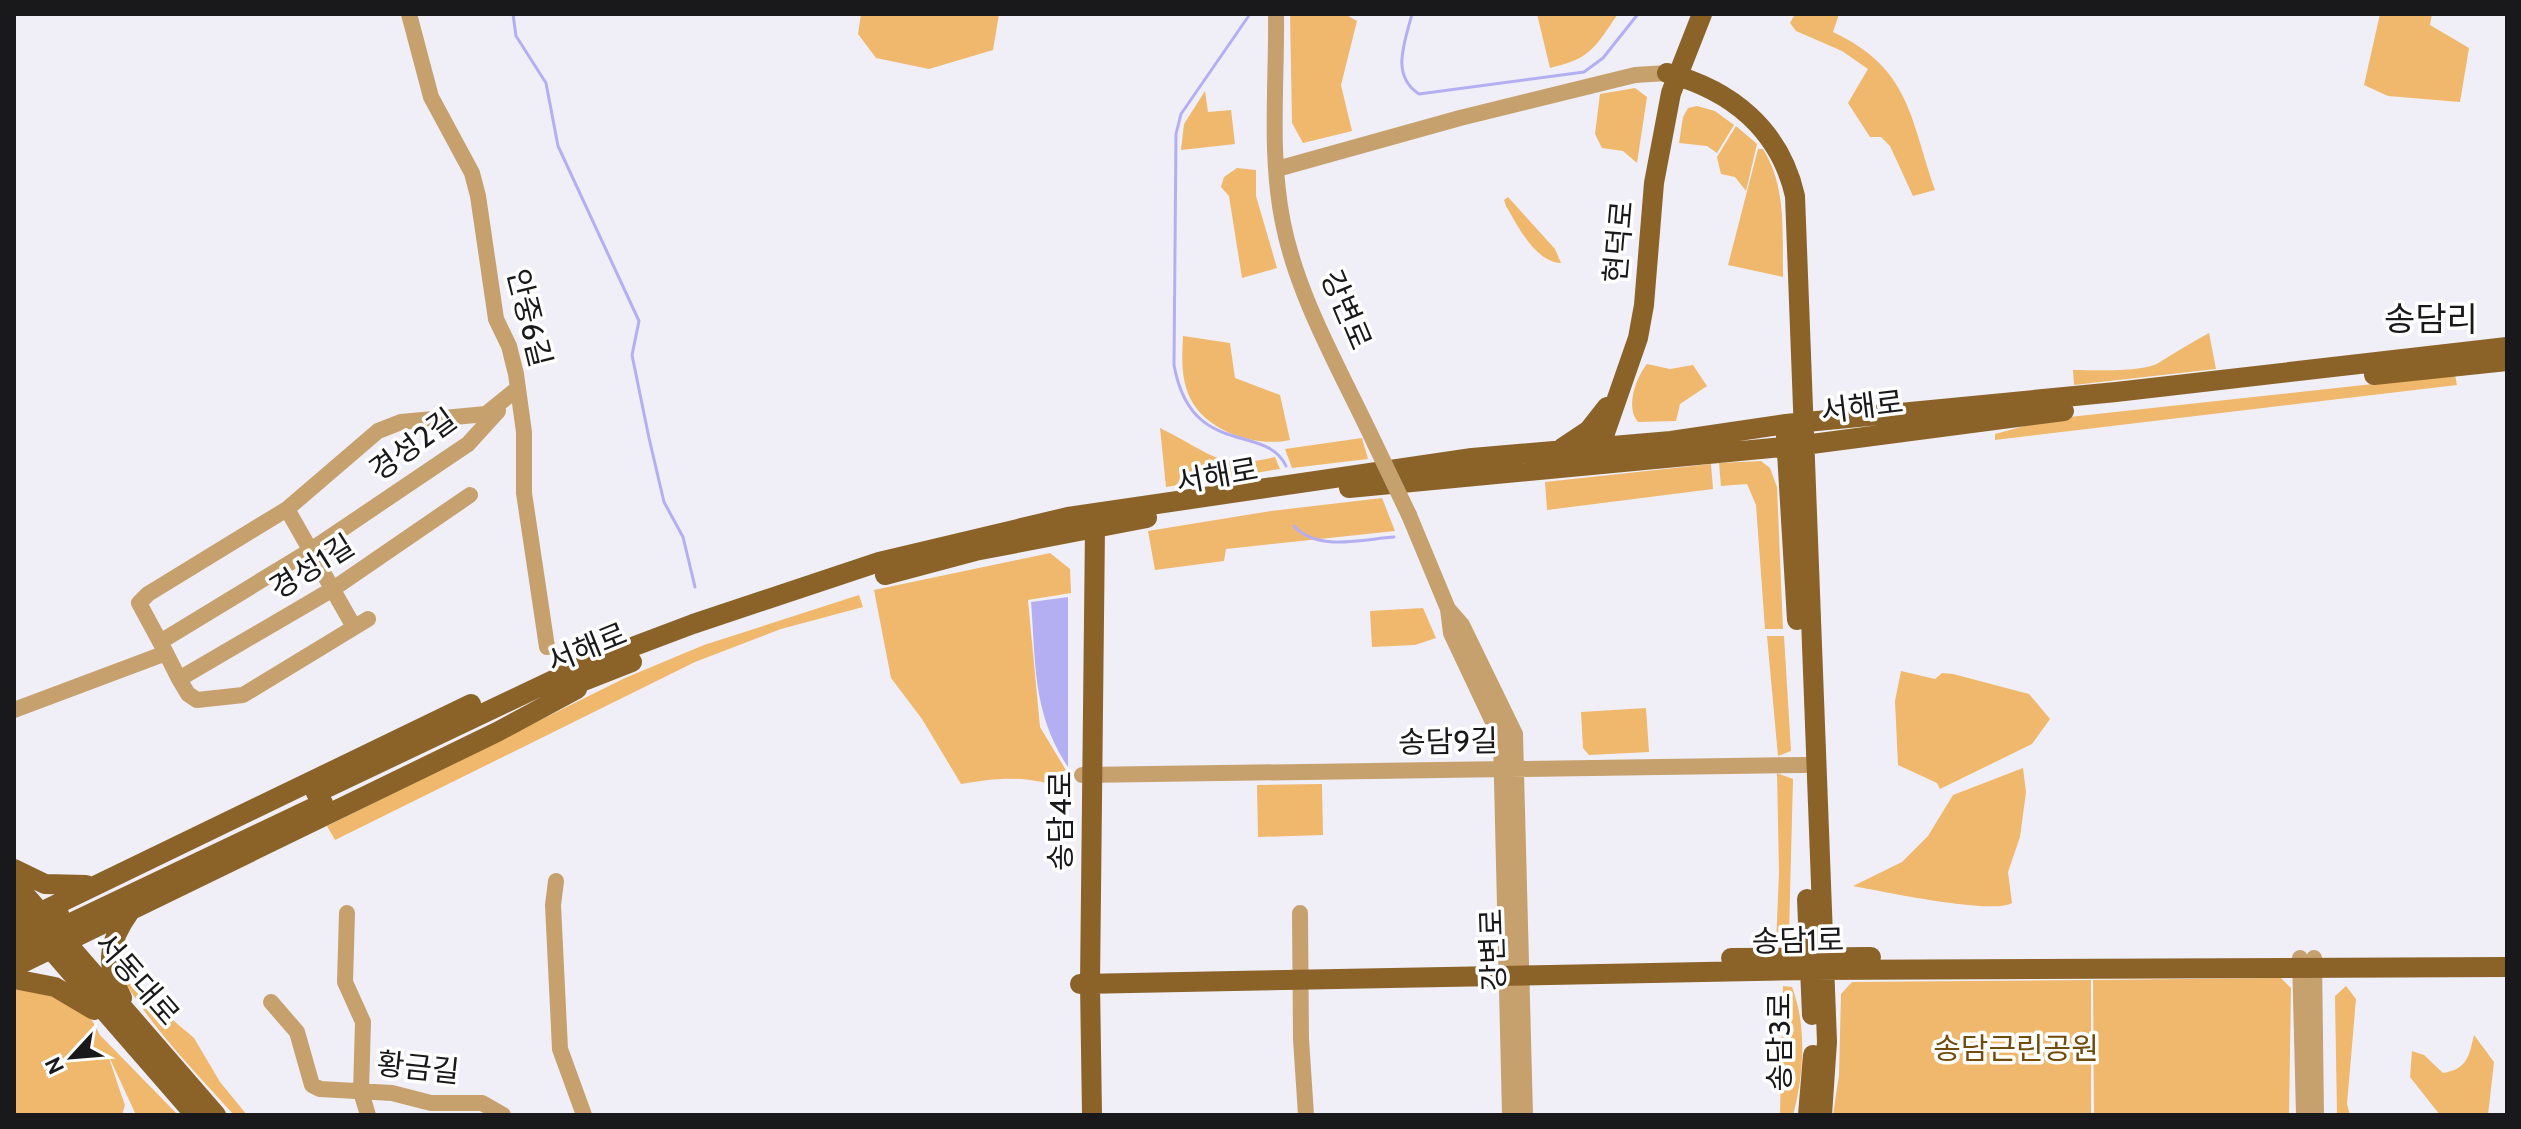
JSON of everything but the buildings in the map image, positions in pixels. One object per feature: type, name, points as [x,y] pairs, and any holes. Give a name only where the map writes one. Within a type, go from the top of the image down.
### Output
[{"type":"main road","name":"현덕로","points":[[1612,403],[1634,314],[1671,77],[1700,18]]},
{"type":"main road","name":"현덕로","points":[[1593,456],[1638,338],[1644,305],[1648,231],[1671,77]]},
{"type":"main road","name":"서해로","points":[[1671,77],[1711,97],[1753,125],[1782,163],[1791,197],[1794,423]]},
{"type":"main road","points":[[1671,77],[1724,97],[1748,113],[1773,139],[1790,173],[1798,229],[1794,423],[1816,963]]},
{"type":"main road","points":[[1667,116],[1685,98],[1711,97]]},
{"type":"main road","name":"서해로","points":[[21,920],[320,798],[617,667],[838,588],[975,551],[1266,497],[1593,456],[1794,423],[2116,392],[2507,347]]},
{"type":"main road","name":"서해로","points":[[14,950],[587,664],[828,578],[1000,531],[1068,517],[1266,486],[1555,451],[1593,456],[1795,446],[2082,409],[2507,361]]},
{"type":"main road","points":[[1555,451],[1589,430],[1612,403],[1628,431],[1671,441]]},
{"type":"main road","points":[[1795,446],[1805,765],[1816,963]]},
{"type":"main road","name":"송담4로","points":[[1083,1115],[1090,529]]},
{"type":"main road","points":[[21,920],[405,734],[512,686],[587,664]]},
{"type":"main road","points":[[14,967],[497,732],[617,667]]},
{"type":"main road","points":[[14,869],[34,880],[58,886],[98,883]]},
{"type":"main road","name":"서동대로","points":[[14,882],[21,920],[58,946],[132,1031],[216,1115]]},
{"type":"main road","points":[[131,911],[117,930],[109,964],[132,1031]]},
{"type":"main road","name":"송담1로","points":[[2308,964],[2507,957]]},
{"type":"main road","name":"송담1로","points":[[1085,978],[1301,976],[1816,963],[2507,967]]},
{"type":"main road","name":"송담3로","points":[[1808,1115],[1816,963]]},
{"type":"main road","name":"송담3로","points":[[1816,963],[1827,1042],[1822,1115]]},
{"type":"main road","name":"송담4로","points":[[1085,978],[1092,1115]]},
{"type":"main road","points":[[14,979],[55,987],[132,1031]]},
{"type":"main road","name":"서동대로","points":[[132,1031],[195,1115]]},
{"type":"street","name":"안중6길","points":[[409,14],[431,97],[472,173],[496,319],[509,346],[524,432],[524,493],[547,647]]},
{"type":"street","name":"강변로","points":[[1276,14],[1277,169],[1283,225],[1303,285],[1409,515],[1448,609],[1462,625],[1515,734],[1510,769],[1514,970],[1510,1115]]},
{"type":"street","points":[[1277,169],[1635,75],[1671,77]]},
{"type":"street","name":"경성2길","points":[[517,389],[468,444],[163,648],[139,603],[287,509],[378,431],[401,422],[486,414],[517,389]]},
{"type":"street","name":"경성1길","points":[[179,679],[333,589],[470,495]]},
{"type":"street","points":[[14,710],[163,648],[188,694],[197,700],[243,695],[361,623],[333,589],[287,509]]},
{"type":"street","name":"송담9길","points":[[1086,775],[1805,765]]},
{"type":"street","points":[[556,881],[553,918],[560,1049],[578,1114]]},
{"type":"street","name":"황금길","points":[[347,913],[345,982],[363,1022],[365,1045],[361,1092],[392,1093],[431,1103],[482,1103],[503,1115]]},
{"type":"street","points":[[1300,913],[1306,1115]]},
{"type":"street","points":[[2304,1115],[2308,964]]},
{"type":"street","points":[[2308,964],[2316,1115]]},
{"type":"street","name":"강변로","points":[[1514,970],[1525,1115]]},
{"type":"street","points":[[271,1002],[297,1032],[312,1085],[320,1089],[361,1092],[368,1115]]},
{"type":"green space","points":[[861,14],[999,14],[993,50],[929,69],[876,58],[858,34]]},
{"type":"green space","points":[[1290,14],[1345,14],[1357,21],[1341,85],[1352,131],[1303,143],[1292,123]]},
{"type":"green space","points":[[1537,14],[1618,14],[1591,50],[1575,60],[1550,68]]},
{"type":"green space","points":[[1795,14],[1839,14],[1833,32],[1858,46],[1893,79],[1912,118],[1935,190],[1913,196],[1890,146],[1881,137],[1870,137],[1848,103],[1868,69],[1842,51],[1796,31],[1790,23]]},
{"type":"green space","points":[[2380,14],[2432,14],[2430,25],[2469,48],[2460,102],[2388,96],[2364,85]]},
{"type":"green space","points":[[1635,88],[1647,97],[1637,163],[1623,151],[1602,148],[1595,134],[1600,94]]},
{"type":"green space","points":[[1205,91],[1208,112],[1231,110],[1235,144],[1181,150],[1184,124]]},
{"type":"green space","points":[[1697,106],[1715,111],[1734,125],[1717,153],[1707,146],[1679,143],[1683,117],[1688,108]]},
{"type":"green space","points":[[1736,126],[1757,144],[1746,191],[1735,177],[1721,174],[1717,157]]},
{"type":"green space","points":[[1758,149],[1763,149],[1771,164],[1780,195],[1783,277],[1728,265]]},
{"type":"green space","points":[[1237,168],[1256,170],[1256,196],[1277,268],[1242,278],[1229,196],[1221,187],[1224,177]]},
{"type":"green space","points":[[1508,197],[1555,249],[1561,263],[1543,256],[1528,242],[1506,206],[1504,200]]},
{"type":"green space","points":[[2209,333],[2216,369],[2074,385],[2073,370],[2152,366]]},
{"type":"green space","points":[[1183,336],[1230,343],[1235,378],[1280,395],[1290,440],[1276,442],[1246,438],[1204,417],[1186,386],[1182,365]]},
{"type":"green space","points":[[1647,364],[1670,369],[1693,365],[1707,386],[1680,404],[1676,421],[1638,422],[1634,416],[1634,393]]},
{"type":"green space","points":[[2455,375],[2457,385],[1995,440],[1995,434],[2051,419]]},
{"type":"green space","points":[[1160,428],[1215,457],[1240,462],[1275,457],[1280,469],[1166,487]]},
{"type":"green space","points":[[1362,438],[1368,459],[1292,468],[1285,449]]},
{"type":"green space","points":[[1761,461],[1770,468],[1777,487],[1783,629],[1765,629],[1756,505],[1747,484],[1721,486],[1719,463]]},
{"type":"green space","points":[[1711,464],[1713,489],[1547,510],[1545,482]]},
{"type":"green space","points":[[1382,498],[1395,531],[1226,549],[1224,561],[1155,570],[1148,531],[1271,511]]},
{"type":"green space","points":[[1050,553],[1070,569],[1071,593],[1028,600],[1040,727],[1067,772],[1067,790],[1015,779],[961,784],[922,719],[891,678],[874,590]]},
{"type":"green space","points":[[859,595],[863,607],[781,629],[695,662],[335,840],[327,826],[625,678],[704,645]]},
{"type":"green space","points":[[1423,608],[1436,638],[1415,645],[1372,647],[1370,611]]},
{"type":"green space","points":[[1767,636],[1784,636],[1791,751],[1778,756]]},
{"type":"green space","points":[[1901,671],[1935,679],[1942,673],[1953,674],[2029,694],[2050,719],[2032,744],[1940,789],[1937,783],[1898,765],[1895,701]]},
{"type":"green space","points":[[1646,708],[1649,752],[1589,755],[1583,748],[1581,712]]},
{"type":"green space","points":[[2023,768],[2026,792],[2020,837],[2008,872],[2012,903],[2001,906],[1960,904],[1853,886],[1902,862],[1928,836],[1953,795]]},
{"type":"green space","points":[[1777,773],[1793,779],[1789,934],[1776,946],[1779,872]]},
{"type":"green space","points":[[1322,784],[1323,835],[1258,837],[1257,785]]},
{"type":"green space","points":[[121,976],[194,1038],[220,1082],[247,1115],[234,1115],[204,1082],[160,1031]]},
{"type":"green space","name":"송담근린공원","points":[[2281,978],[2291,988],[2289,1115],[2094,1115],[2093,980]]},
{"type":"green space","name":"송담근린공원","points":[[2091,980],[2091,1115],[1833,1115],[1839,1075],[1841,994],[1852,982]]},
{"type":"green space","points":[[1783,986],[1792,987],[1802,1034],[1800,1084],[1793,1115],[1780,1115]]},
{"type":"green space","points":[[2346,986],[2356,999],[2347,1104],[2350,1115],[2337,1115],[2335,996]]},
{"type":"green space","points":[[14,989],[34,991],[68,1002],[93,1022],[125,1105],[122,1115],[14,1115]]},
{"type":"green space","points":[[98,1033],[178,1115],[136,1115]]},
{"type":"green space","points":[[2474,1035],[2494,1062],[2488,1115],[2440,1115],[2410,1077],[2412,1051],[2424,1055],[2443,1073],[2451,1071],[2466,1061]]},
{"type":"shaded area","points":[[1068,597],[1068,767],[1056,747],[1042,707],[1035,667],[1031,602]]},
{"type":"waterway","points":[[513,14],[516,36],[546,83],[558,146],[639,321],[632,355],[649,438],[664,502],[683,537],[695,587]]},
{"type":"waterway","points":[[515,14],[539,14]]},
{"type":"waterway","points":[[1250,14],[1181,114],[1176,134],[1174,365],[1183,395],[1196,415],[1229,435],[1262,445],[1276,453],[1286,466]]},
{"type":"waterway","points":[[1412,14],[1403,47],[1402,68],[1410,86],[1419,94],[1584,72],[1603,58],[1638,14]]},
{"type":"waterway","points":[[1294,526],[1315,539],[1328,541],[1394,537]]},
{"type":"district","name":"송담리","points":[[2431,319]]}]
